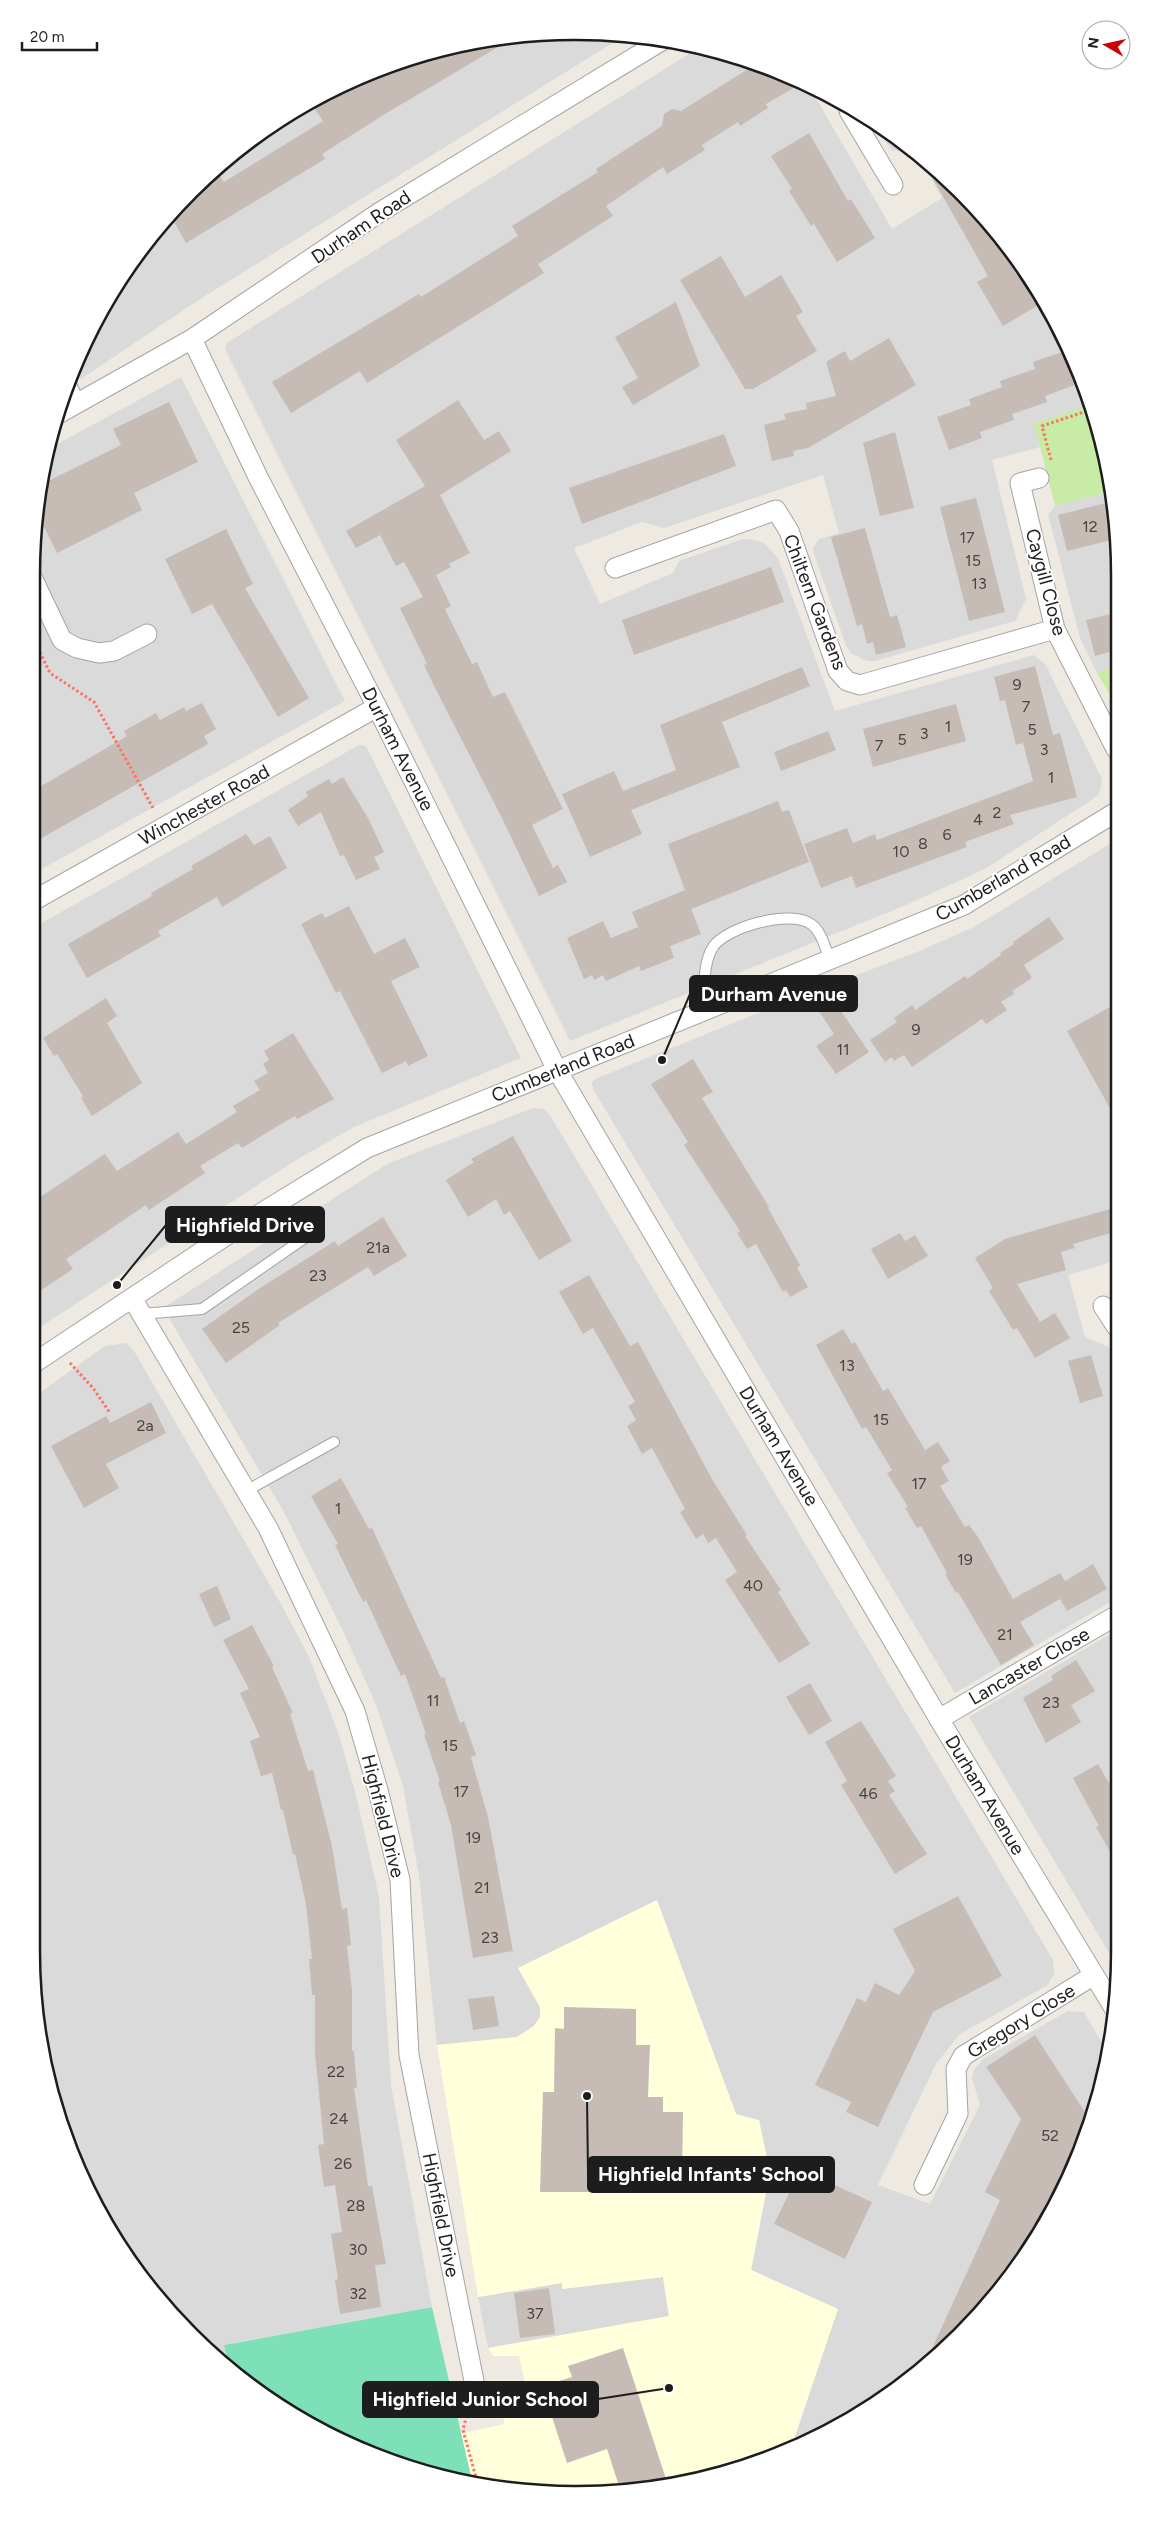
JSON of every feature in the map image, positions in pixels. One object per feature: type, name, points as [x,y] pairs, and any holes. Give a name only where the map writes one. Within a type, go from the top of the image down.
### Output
[{"type":"street","name":"Durham Road","points":[[71,395],[192,339],[380,212],[653,46]]},
{"type":"street","points":[[854,119],[894,185]]},
{"type":"street","name":"Durham Avenue","points":[[192,339],[258,477],[377,708],[557,1070],[939,1718],[1109,1999]]},
{"type":"street","name":"Caygill Close","points":[[1039,478],[1020,483],[1055,629],[1111,739]]},
{"type":"street","name":"Chiltern Gardens","points":[[615,568],[776,510],[789,530],[838,671],[847,681],[860,685],[1055,629]]},
{"type":"street","points":[[40,595],[62,640],[76,648],[99,653],[114,651],[146,634]]},
{"type":"street","name":"Winchester Road","points":[[40,897],[377,708]]},
{"type":"street","name":"Cumberland Road","points":[[40,1359],[57,1348],[137,1306],[245,1223],[367,1148],[964,905],[1111,815]]},
{"type":"street","name":"Highfield Drive","points":[[137,1306],[268,1528],[355,1712],[378,1790],[400,1880],[409,2055],[474,2386]]},
{"type":"street","points":[[1103,1306],[1111,1318]]},
{"type":"street","name":"Lancaster Close","points":[[939,1718],[1111,1619]]},
{"type":"street","name":"Gregory Close","points":[[924,2185],[958,2114],[956,2069],[963,2056],[1094,1974]]},
{"type":"lane","points":[[703,1011],[708,956],[718,941],[733,931],[787,917],[803,920],[816,929],[821,936],[830,960]]},
{"type":"lane","points":[[137,1306],[202,1309],[319,1228]]},
{"type":"lane","points":[[246,1491],[334,1442]]},
{"type":"path","points":[[1039,478],[1054,474],[1042,426],[1086,412]]},
{"type":"path","points":[[40,652],[50,673],[94,702],[164,828]]},
{"type":"path","points":[[57,1348],[93,1388],[110,1413]]},
{"type":"path","points":[[474,2386],[463,2430],[476,2477]]},
{"type":"shaded area","points":[[540,41],[615,41],[200,299],[81,379],[79,376],[81,371],[95,339],[112,308],[130,278],[173,222],[222,173],[278,130],[339,95],[403,68],[437,58],[471,50]]},
{"type":"shaded area","points":[[691,53],[748,68],[812,95],[815,97],[892,229],[942,198],[927,172],[978,222],[1021,278],[1039,308],[1056,339],[1083,403],[1084,407],[1034,423],[1040,447],[992,460],[1026,599],[1015,621],[875,661],[867,661],[852,654],[846,646],[813,548],[819,539],[839,533],[823,475],[664,528],[642,522],[574,548],[600,604],[673,573],[679,561],[743,539],[764,543],[778,558],[835,711],[1034,655],[1046,665],[1102,779],[1098,795],[985,869],[906,905],[570,1041],[225,349],[227,343]]},
{"type":"shaded area","points":[[883,138],[901,151],[891,150]]},
{"type":"shaded area","points":[[181,377],[345,701],[40,870],[41,540],[50,471],[56,445]]},
{"type":"shaded area","points":[[1104,493],[1110,540],[1111,669],[1097,673],[1080,638],[1048,514],[1055,506]]},
{"type":"shaded area","points":[[359,745],[366,746],[521,1058],[354,1127],[296,1160],[40,1327],[40,924]]},
{"type":"shaded area","points":[[1111,843],[1111,1262],[1068,1275],[1085,1337],[1111,1349],[1111,1602],[955,1693],[593,1089],[592,1083],[595,1079],[778,1005],[922,950],[974,927]]},
{"type":"shaded area","points":[[533,1108],[544,1109],[550,1115],[1053,1960],[1054,1974],[1048,1985],[960,2034],[936,2064],[878,2185],[930,2204],[980,2105],[972,2078],[974,2070],[983,2059],[1068,2011],[1084,2012],[1103,2044],[1093,2089],[1083,2123],[1056,2187],[1021,2248],[1000,2276],[978,2304],[929,2353],[873,2396],[812,2431],[794,2439],[838,2309],[751,2270],[770,2172],[736,2114],[657,1901],[518,1968],[540,2007],[540,2017],[534,2026],[517,2037],[437,2045],[419,1876],[403,1786],[375,1702],[343,1631],[285,1514],[163,1308],[387,1164]]},
{"type":"shaded area","points":[[127,1343],[134,1351],[281,1604],[309,1657],[339,1735],[356,1795],[379,1897],[391,2085],[432,2307],[225,2345],[227,2357],[173,2304],[151,2276],[130,2248],[95,2187],[68,2123],[50,2055],[45,2020],[41,1986],[40,1950],[40,1393],[105,1346]]},
{"type":"shaded area","points":[[1111,1634],[1111,1956],[969,1717]]},
{"type":"shaded area","points":[[657,1900],[736,2114],[759,2120],[770,2172],[751,2270],[838,2309],[794,2439],[748,2458],[714,2468],[680,2476],[611,2485],[540,2485],[471,2476],[403,2458],[339,2431],[278,2396],[227,2357],[224,2345],[432,2307],[460,2434],[504,2424],[503,2413],[507,2403],[527,2393],[519,2356],[493,2356],[488,2348],[669,2316],[663,2277],[562,2289],[562,2283],[478,2297],[437,2045],[517,2037],[534,2026],[540,2017],[540,2007],[518,1968]]},
{"type":"shaded area","points":[[663,2277],[669,2316],[488,2348],[478,2297],[562,2283],[563,2289]]},
{"type":"green space","points":[[1084,407],[1101,471],[1104,493],[1055,506],[1034,423]]},
{"type":"green space","points":[[1111,669],[1111,697],[1097,673]]},
{"type":"green space","points":[[432,2307],[471,2476],[403,2458],[339,2431],[278,2396],[227,2357],[224,2345]]},
{"type":"building","points":[[500,46],[385,114],[322,154],[325,159],[186,243],[174,221],[220,175],[224,182],[323,121],[314,109],[371,81],[403,68],[437,58]]},
{"type":"building","points":[[749,68],[795,87],[766,104],[768,108],[740,126],[738,122],[702,145],[705,150],[667,174],[663,167],[606,206],[613,216],[538,264],[544,273],[367,383],[360,371],[291,413],[272,382],[419,294],[421,297],[518,236],[512,226],[598,172],[596,169],[662,126],[664,114],[672,109],[681,111]]},
{"type":"building","points":[[809,133],[848,201],[851,199],[875,238],[837,262],[814,224],[811,226],[789,191],[792,189],[771,156]]},
{"type":"building","points":[[934,178],[978,222],[1021,278],[1038,306],[1003,326],[977,282],[988,276],[933,179]]},
{"type":"building","points":[[721,256],[745,297],[781,275],[803,312],[796,316],[817,351],[753,389],[745,389],[680,280]]},
{"type":"building","points":[[676,302],[700,366],[633,405],[622,387],[638,378],[615,337]]},
{"type":"building","points":[[889,338],[916,385],[808,448],[793,451],[794,456],[772,461],[764,425],[786,419],[784,414],[807,409],[806,403],[836,396],[826,362],[845,351],[850,361]]},
{"type":"building","points":[[1062,352],[1076,385],[1045,396],[1047,402],[1012,414],[1014,420],[980,432],[982,438],[949,450],[937,417],[971,405],[969,399],[1002,387],[1000,381],[1035,369],[1033,362]]},
{"type":"building","points":[[458,400],[484,440],[499,431],[511,451],[440,495],[470,553],[449,564],[451,567],[436,575],[451,606],[445,609],[472,664],[477,662],[493,697],[505,692],[563,809],[532,825],[553,868],[558,865],[567,882],[539,896],[502,818],[436,690],[424,665],[427,664],[400,608],[423,597],[404,562],[396,566],[380,535],[356,548],[346,531],[425,486],[396,440]]},
{"type":"building","points":[[169,402],[198,462],[134,493],[142,510],[57,553],[43,525],[49,481],[121,445],[113,429]]},
{"type":"building","points":[[895,432],[914,508],[880,516],[863,443]]},
{"type":"building","points":[[724,434],[736,466],[582,524],[569,488]]},
{"type":"building","points":[[976,498],[1005,612],[969,621],[940,507]]},
{"type":"building","points":[[1106,503],[1110,540],[1067,551],[1058,515]]},
{"type":"building","points":[[865,528],[890,617],[897,615],[906,647],[876,655],[873,642],[867,644],[862,624],[857,626],[831,537]]},
{"type":"building","points":[[226,529],[253,584],[245,588],[309,698],[278,717],[212,604],[192,614],[165,559]]},
{"type":"building","points":[[771,567],[784,602],[634,655],[622,620]]},
{"type":"building","points":[[1111,614],[1111,651],[1095,656],[1086,620]]},
{"type":"building","points":[[1035,666],[1053,735],[1060,733],[1077,797],[1010,815],[1014,824],[965,842],[967,847],[856,888],[852,876],[821,888],[804,844],[847,828],[853,843],[875,834],[877,840],[1033,781],[1023,743],[1016,745],[1005,700],[1000,701],[994,677]]},
{"type":"building","points":[[802,667],[810,686],[722,722],[740,767],[631,810],[642,834],[590,857],[562,794],[614,771],[623,791],[676,770],[660,725]]},
{"type":"building","points":[[202,703],[216,729],[204,736],[208,744],[40,839],[40,787],[127,736],[124,731],[156,713],[160,720],[184,707],[186,711]]},
{"type":"building","points":[[956,704],[966,741],[873,767],[863,729]]},
{"type":"building","points":[[828,731],[836,750],[781,771],[774,752]]},
{"type":"building","points":[[343,777],[368,818],[384,852],[374,857],[380,869],[356,880],[344,855],[340,856],[321,812],[298,826],[288,810],[308,796],[306,792],[329,779],[332,784]]},
{"type":"building","points":[[778,801],[782,812],[789,810],[809,862],[691,909],[701,934],[670,946],[674,958],[641,971],[639,966],[606,981],[603,975],[594,980],[592,975],[584,979],[567,938],[603,921],[611,938],[638,927],[632,912],[685,890],[668,844]]},
{"type":"building","points":[[246,834],[254,845],[270,836],[287,868],[222,907],[217,897],[158,931],[161,936],[87,978],[68,944],[152,896],[151,893],[193,869],[191,866]]},
{"type":"building","points":[[349,906],[374,954],[405,938],[420,967],[391,981],[428,1056],[408,1066],[406,1061],[382,1073],[340,991],[336,993],[301,924],[322,913],[325,918]]},
{"type":"building","points":[[1049,917],[1064,939],[1024,965],[1032,978],[1012,991],[1014,994],[1001,1002],[1007,1010],[986,1024],[982,1019],[912,1067],[904,1055],[894,1061],[892,1057],[885,1062],[870,1040],[897,1022],[894,1018],[912,1005],[915,1010],[965,976],[967,979],[1001,955],[1000,953],[1014,944],[1013,942]]},
{"type":"building","points":[[828,992],[869,1052],[836,1074],[816,1046],[834,1034],[813,1002]]},
{"type":"building","points":[[106,998],[117,1016],[107,1023],[142,1083],[92,1116],[81,1098],[83,1096],[57,1054],[54,1056],[43,1038]]},
{"type":"building","points":[[1111,1006],[1111,1110],[1067,1031]]},
{"type":"building","points":[[293,1033],[334,1099],[297,1119],[295,1116],[242,1148],[238,1143],[200,1166],[205,1173],[149,1210],[146,1205],[66,1259],[73,1269],[40,1291],[40,1197],[105,1154],[117,1171],[178,1132],[186,1144],[237,1112],[233,1106],[260,1090],[254,1081],[268,1073],[263,1064],[269,1060],[264,1051]]},
{"type":"building","points":[[693,1059],[713,1092],[702,1098],[769,1207],[800,1265],[797,1268],[808,1287],[790,1297],[786,1290],[783,1292],[756,1244],[747,1249],[737,1233],[740,1231],[684,1145],[688,1142],[651,1084]]},
{"type":"building","points":[[513,1136],[572,1241],[539,1260],[510,1211],[504,1215],[496,1199],[468,1217],[446,1180],[474,1162],[471,1159]]},
{"type":"building","points":[[1111,1209],[1111,1233],[1073,1244],[1075,1248],[1061,1252],[1066,1270],[1017,1284],[1040,1322],[1055,1313],[1070,1338],[1035,1358],[1017,1328],[1013,1330],[989,1291],[993,1288],[975,1258],[1005,1239]]},
{"type":"building","points":[[383,1217],[407,1256],[374,1276],[368,1267],[278,1323],[280,1325],[226,1363],[202,1329],[260,1288],[335,1241],[338,1246]]},
{"type":"building","points":[[900,1233],[905,1241],[915,1235],[928,1256],[888,1279],[871,1249]]},
{"type":"building","points":[[589,1275],[630,1346],[638,1342],[712,1479],[747,1535],[745,1536],[781,1590],[778,1592],[810,1644],[779,1663],[725,1580],[737,1572],[716,1538],[708,1543],[703,1534],[696,1539],[680,1512],[685,1509],[652,1448],[642,1454],[627,1426],[636,1420],[628,1406],[635,1402],[593,1328],[583,1334],[559,1292]]},
{"type":"building","points":[[843,1329],[852,1344],[855,1342],[883,1391],[888,1388],[925,1450],[938,1442],[950,1461],[941,1467],[949,1481],[940,1486],[965,1527],[969,1525],[978,1537],[1013,1599],[1060,1573],[1065,1581],[1093,1564],[1107,1589],[1067,1611],[1060,1599],[1020,1622],[1034,1645],[1001,1665],[958,1592],[956,1593],[945,1574],[947,1573],[921,1526],[917,1528],[905,1508],[908,1507],[887,1473],[892,1470],[866,1427],[862,1429],[816,1345]]},
{"type":"building","points":[[1091,1355],[1103,1396],[1080,1403],[1068,1361]]},
{"type":"building","points":[[151,1402],[166,1433],[106,1464],[119,1488],[84,1508],[51,1446],[106,1416],[110,1423]]},
{"type":"building","points":[[341,1478],[369,1529],[372,1528],[441,1678],[444,1677],[460,1723],[464,1721],[476,1755],[471,1757],[488,1817],[513,1951],[473,1958],[451,1825],[438,1782],[440,1781],[424,1735],[426,1734],[405,1674],[401,1676],[366,1600],[363,1602],[335,1545],[338,1544],[311,1496]]},
{"type":"building","points":[[217,1586],[231,1619],[214,1627],[199,1594]]},
{"type":"building","points":[[252,1625],[274,1666],[272,1667],[293,1713],[290,1714],[308,1771],[313,1770],[332,1846],[342,1909],[347,1908],[351,1945],[347,1946],[352,1991],[352,2051],[354,2051],[357,2088],[354,2088],[368,2186],[372,2186],[386,2264],[375,2265],[381,2307],[340,2314],[335,2280],[338,2279],[331,2234],[342,2232],[335,2185],[324,2187],[318,2145],[324,2144],[315,2054],[315,1995],[312,1995],[309,1959],[312,1959],[306,1904],[295,1854],[293,1855],[272,1773],[261,1776],[250,1741],[260,1737],[240,1693],[249,1689],[223,1640]]},
{"type":"building","points":[[1076,1660],[1095,1691],[1071,1705],[1081,1722],[1046,1743],[1023,1698],[1053,1680],[1051,1676]]},
{"type":"building","points":[[810,1683],[832,1721],[809,1735],[786,1697]]},
{"type":"building","points":[[861,1721],[896,1776],[888,1781],[895,1791],[889,1795],[927,1854],[895,1874],[841,1785],[847,1781],[825,1742]]},
{"type":"building","points":[[1098,1764],[1109,1783],[1111,1782],[1111,1853],[1096,1827],[1099,1826],[1073,1778]]},
{"type":"building","points":[[958,1896],[1002,1976],[933,2012],[878,2127],[846,2112],[851,2102],[815,2085],[857,1998],[866,2002],[875,1983],[899,1995],[915,1971],[893,1929]]},
{"type":"building","points":[[494,1996],[499,2026],[473,2030],[468,1999]]},
{"type":"building","points":[[564,2007],[636,2009],[636,2045],[650,2045],[648,2097],[663,2097],[663,2112],[683,2112],[682,2181],[659,2180],[659,2192],[540,2192],[543,2092],[554,2092],[555,2028],[564,2029]]},
{"type":"building","points":[[1035,2035],[1086,2114],[1056,2187],[1021,2248],[978,2304],[931,2351],[1000,2200],[985,2192],[1021,2119],[986,2067]]},
{"type":"building","points":[[797,2177],[824,2190],[828,2182],[872,2202],[845,2259],[774,2224]]},
{"type":"building","points":[[549,2288],[555,2334],[520,2338],[514,2293]]},
{"type":"building","points":[[623,2348],[666,2478],[618,2484],[607,2449],[567,2463],[549,2408],[559,2405],[552,2383],[572,2377],[568,2366]]},
{"type":"place","name":"Durham Avenue","points":[[662,1060]]},
{"type":"place","name":"Highfield Drive","points":[[117,1285]]},
{"type":"place","name":"Highfield Infants' School","points":[[587,2096]]},
{"type":"place","name":"Highfield Junior School","points":[[669,2388]]}]
